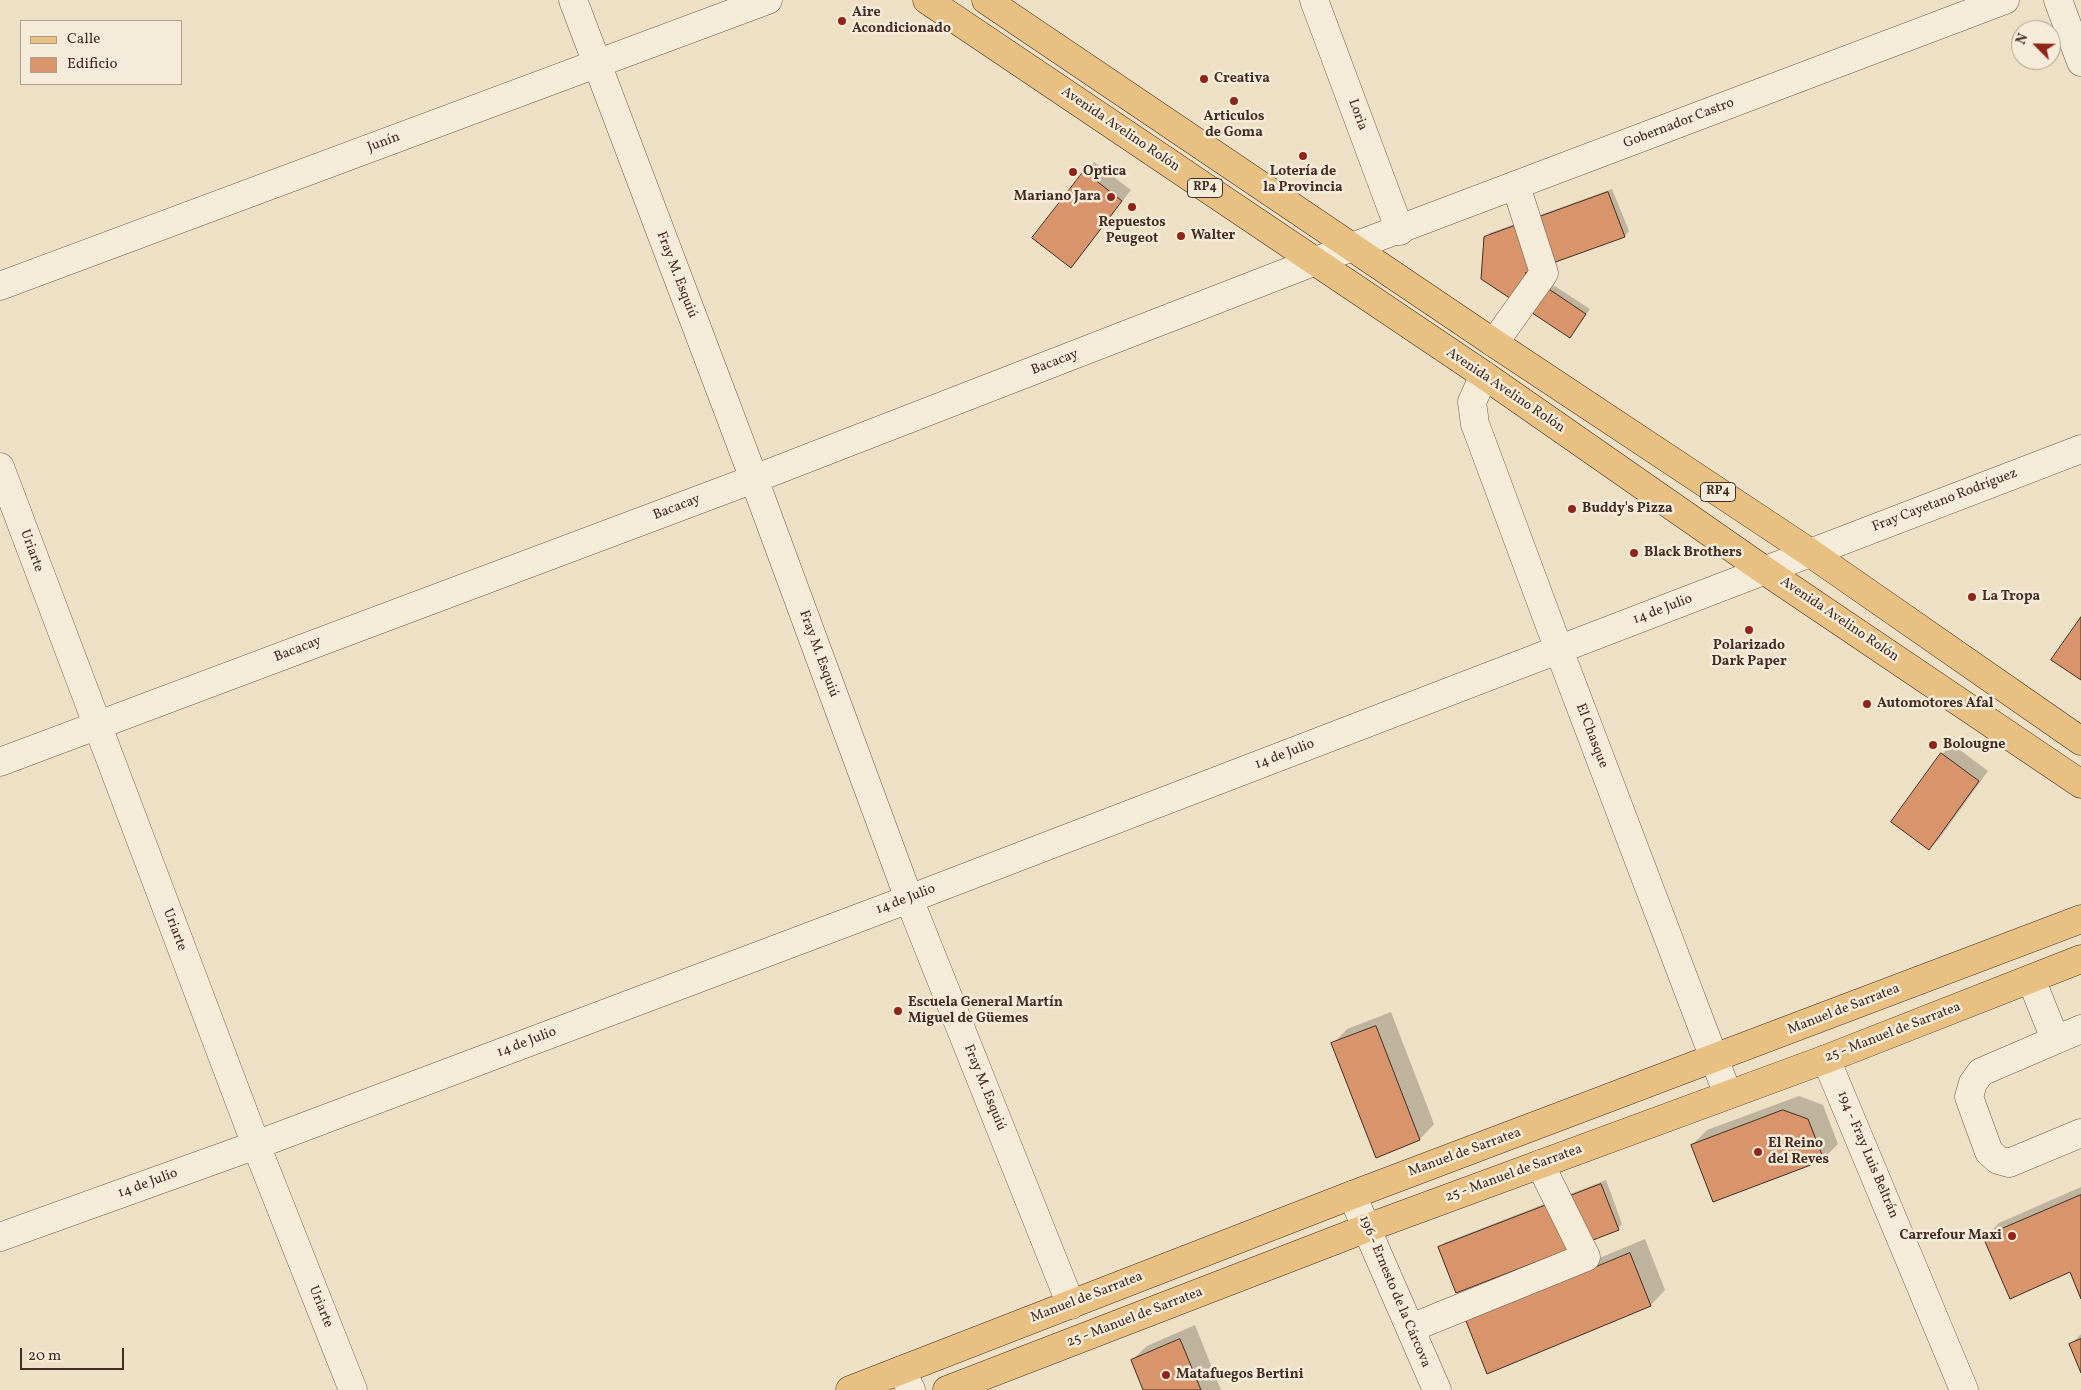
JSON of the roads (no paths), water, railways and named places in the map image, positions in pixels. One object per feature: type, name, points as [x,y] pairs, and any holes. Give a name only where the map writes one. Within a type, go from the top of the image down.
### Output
[{"type":"main road","name":"Avenida Avelino Rolón","points":[[927,0],[1484,375],[1764,570],[2081,784]]},
{"type":"main road","name":"RP4","points":[[986,0],[1494,343],[1809,552],[2081,741]]},
{"type":"main road","name":"Manuel de Sarratea","points":[[850,1390],[907,1380],[1071,1305],[1352,1195],[2081,919]]},
{"type":"main road","name":"25 - Manuel de Sarratea","points":[[947,1390],[1367,1228],[1728,1095],[2081,959]]},
{"type":"street","name":"Fray M. Esquiú","points":[[574,0],[909,899],[1071,1305]]},
{"type":"street","name":"Junín","points":[[0,286],[768,0]]},
{"type":"street","name":"Loria","points":[[1314,0],[1400,231]]},
{"type":"street","name":"Gobernador Castro","points":[[1352,247],[1400,231],[2004,0]]},
{"type":"street","points":[[2058,0],[2081,62]]},
{"type":"street","points":[[1494,343],[1544,273],[1516,186]]},
{"type":"street","name":"Bacacay","points":[[0,762],[754,479],[1315,263],[1352,247]]},
{"type":"street","name":"El Chasque","points":[[1484,375],[1472,402],[1475,424],[1728,1095]]},
{"type":"street","name":"Fray Cayetano Rodríguez","points":[[1809,552],[2081,449]]},
{"type":"street","name":"Uriarte","points":[[0,467],[256,1145],[353,1390]]},
{"type":"street","name":"14 de Julio","points":[[0,1238],[256,1145],[909,899],[1559,650],[1809,552]]},
{"type":"street","points":[[2031,979],[2055,1039]]},
{"type":"street","points":[[2081,1029],[1981,1072],[1973,1083],[1969,1097],[1989,1152],[1998,1160],[2009,1163],[2081,1133]]},
{"type":"street","name":"194 - Fray Luis Beltrán","points":[[1826,1058],[1964,1390]]},
{"type":"street","points":[[1410,1328],[1586,1257],[1540,1164]]},
{"type":"street","name":"196 - Ernesto de la Cárcova","points":[[1352,1195],[1436,1390]]},
{"type":"place","name":"Aire Acondicionado","points":[[842,21]]},
{"type":"place","name":"Creativa","points":[[1204,79]]},
{"type":"place","name":"Articulos de Goma","points":[[1234,101]]},
{"type":"place","name":"Lotería de la Provincia","points":[[1303,156]]},
{"type":"place","name":"Optica","points":[[1073,172]]},
{"type":"place","name":"Mariano Jara","points":[[1111,197]]},
{"type":"place","name":"Repuestos Peugeot","points":[[1132,207]]},
{"type":"place","name":"Walter","points":[[1181,236]]},
{"type":"place","name":"Buddy's Pizza","points":[[1572,509]]},
{"type":"place","name":"Black Brothers","points":[[1634,553]]},
{"type":"place","name":"La Tropa","points":[[1972,597]]},
{"type":"place","name":"Polarizado Dark Paper","points":[[1749,630]]},
{"type":"place","name":"Automotores Afal","points":[[1867,704]]},
{"type":"place","name":"Bolougne","points":[[1933,745]]},
{"type":"place","name":"Escuela General Martín Miguel de Güemes","points":[[898,1011]]},
{"type":"place","name":"El Reino del Reves","points":[[1758,1152]]},
{"type":"place","name":"Carrefour Maxi","points":[[2012,1236]]},
{"type":"place","name":"Matafuegos Bertini","points":[[1166,1375]]}]
